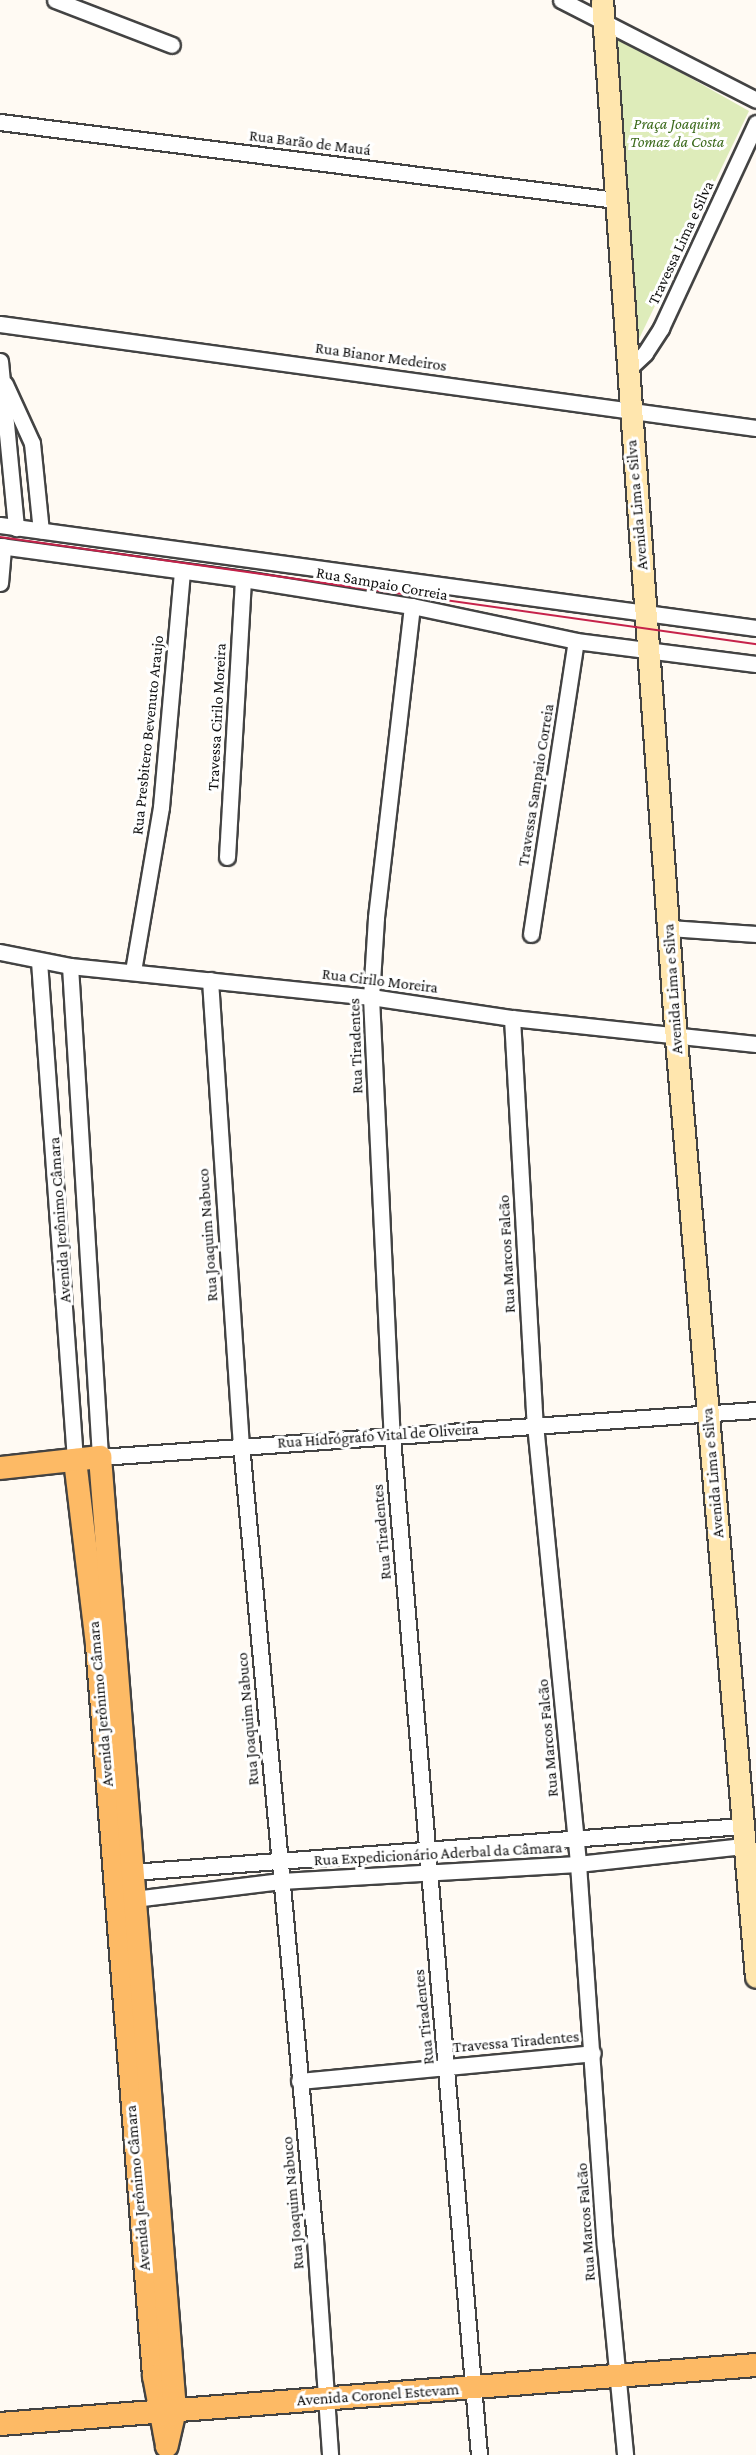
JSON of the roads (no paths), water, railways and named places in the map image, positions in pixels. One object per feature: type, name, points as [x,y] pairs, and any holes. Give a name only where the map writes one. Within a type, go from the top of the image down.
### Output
[{"type":"main road","name":"Avenida Lima e Silva","points":[[603,0],[626,371],[651,651],[676,1039],[744,1836],[753,1886],[756,1977]]},
{"type":"main road","name":"Rua Hidrógrafo Vital de Oliveira","points":[[0,1468],[100,1457]]},
{"type":"main road","name":"Avenida Jerônimo Câmara","points":[[100,1457],[134,1899],[168,2451]]},
{"type":"main road","name":"Avenida Jerônimo Câmara","points":[[75,1460],[97,1645],[129,2096],[167,2411]]},
{"type":"main road","name":"Avenida Coronel Estevam","points":[[0,2424],[617,2379],[756,2366]]},
{"type":"street","points":[[55,0],[172,45]]},
{"type":"street","points":[[561,0],[756,100]]},
{"type":"street","name":"Rua Barão de Mauá","points":[[0,123],[616,200]]},
{"type":"street","name":"Travessa Lima e Silva","points":[[626,371],[645,353],[661,328],[756,123]]},
{"type":"street","name":"Rua Bianor Medeiros","points":[[0,324],[756,428]]},
{"type":"street","points":[[1,369],[16,528]]},
{"type":"street","points":[[1,369],[32,443],[41,531]]},
{"type":"street","name":"Rua Sampaio Correia","points":[[0,525],[647,611],[756,628]]},
{"type":"street","points":[[0,583],[2,546]]},
{"type":"street","name":"Rua Sampaio Correia","points":[[2,546],[243,579],[412,606],[576,640],[756,664]]},
{"type":"street","name":"Rua Presbitero Bevenuto Araujo","points":[[133,971],[161,807],[182,572]]},
{"type":"street","name":"Travessa Cirilo Moreira","points":[[227,857],[243,579]]},
{"type":"street","name":"Rua Tiradentes","points":[[412,606],[376,918],[371,997],[392,1438],[479,2455]]},
{"type":"street","name":"Travessa Sampaio Correia","points":[[531,934],[576,640]]},
{"type":"street","points":[[669,928],[756,934]]},
{"type":"street","name":"Rua Cirilo Moreira","points":[[0,952],[70,966],[371,997],[676,1039],[756,1044]]},
{"type":"street","name":"Avenida Jerônimo Câmara","points":[[39,961],[75,1460]]},
{"type":"street","name":"Avenida Jerônimo Câmara","points":[[70,966],[100,1457]]},
{"type":"street","name":"Rua Joaquim Nabuco","points":[[210,980],[241,1445],[299,2081],[330,2455]]},
{"type":"street","name":"Rua Marcos Falcão","points":[[512,1018],[535,1424],[578,1864],[617,2379],[625,2455]]},
{"type":"street","name":"Rua Hidrógrafo Vital de Oliveira","points":[[100,1457],[241,1445],[392,1438],[535,1424],[756,1410]]},
{"type":"street","name":"Rua Expedicionário Aderbal da Câmara","points":[[132,1872],[575,1838],[744,1836]]},
{"type":"street","name":"Rua Expedicionário Aderbal da Câmara","points":[[134,1899],[281,1881],[428,1875],[578,1864],[744,1836]]},
{"type":"street","name":"Travessa Tiradentes","points":[[299,2081],[593,2053]]},
{"type":"tram line","points":[[0,537],[756,644]]},
{"type":"park label","name":"Praça Joaquim Tomaz da Costa","points":[[677,133]]}]
